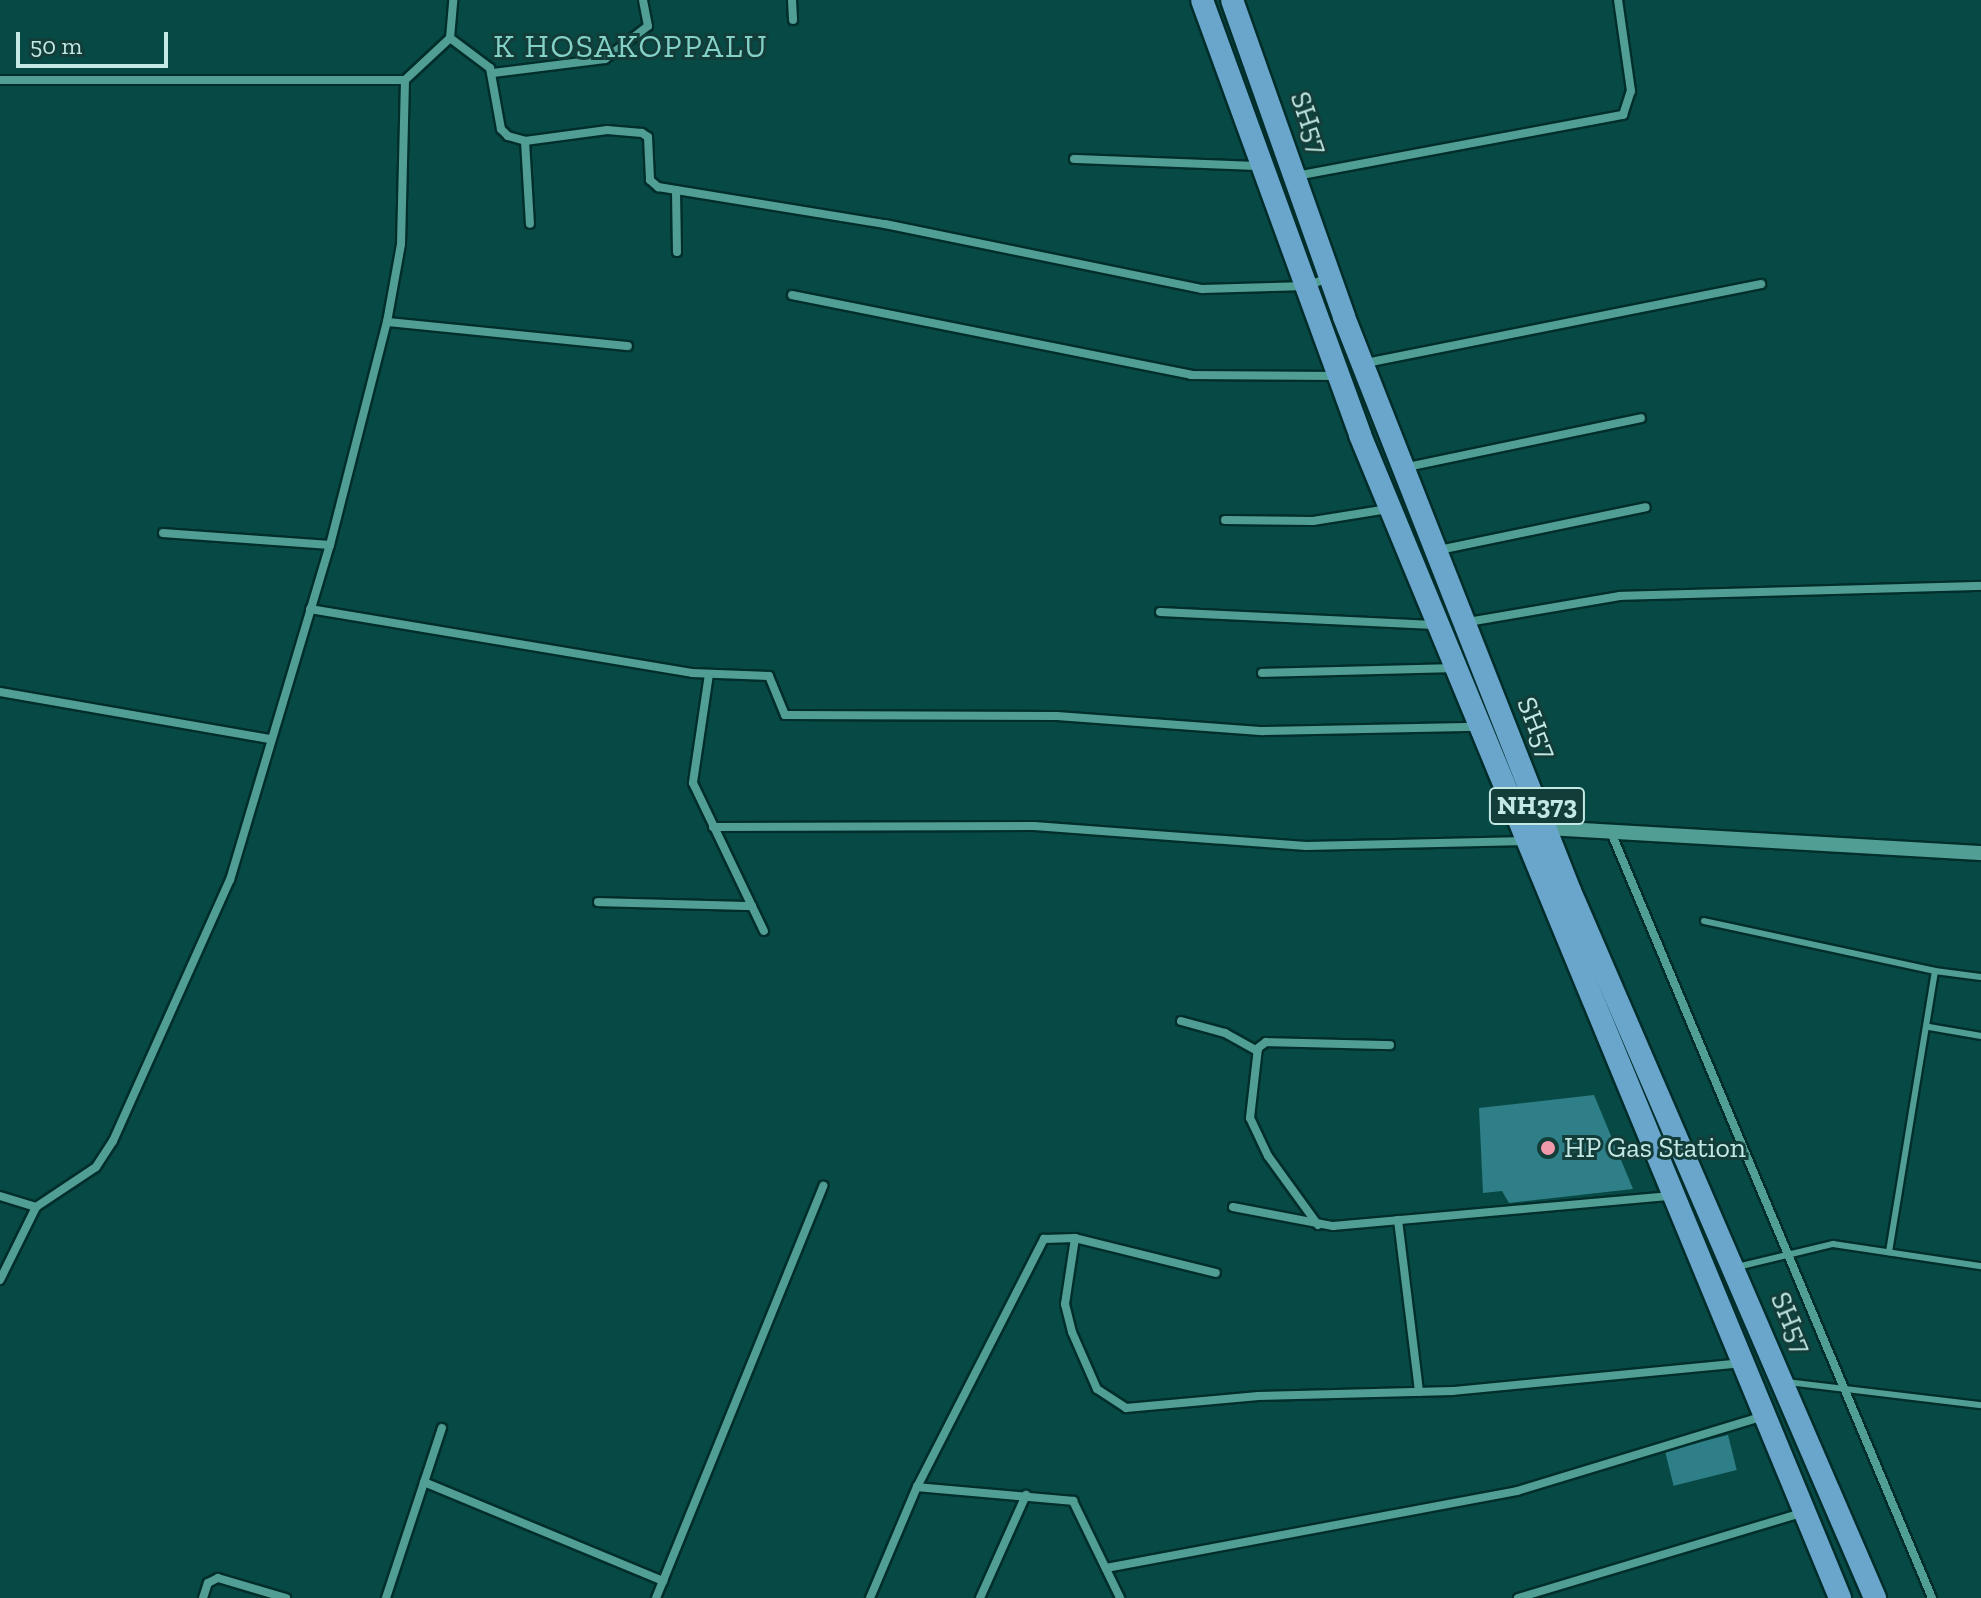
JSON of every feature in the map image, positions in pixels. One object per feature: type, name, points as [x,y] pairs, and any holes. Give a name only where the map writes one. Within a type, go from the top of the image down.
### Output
[{"type":"highway","name":"NH373","points":[[1202,0],[1260,167],[1391,509],[1693,1250],[1745,1363],[1762,1416],[1839,1595]]},
{"type":"highway","name":"SH57","points":[[1232,0],[1362,363],[1434,551],[1546,828],[1871,1589]]},
{"type":"highway","points":[[1693,1250],[1720,1237]]},
{"type":"highway","points":[[1839,1595],[1871,1589]]},
{"type":"street","points":[[0,80],[405,80],[450,38],[453,0]]},
{"type":"street","points":[[493,73],[605,59],[648,26],[643,0]]},
{"type":"street","points":[[792,0],[793,20]]},
{"type":"street","points":[[1295,176],[1623,115],[1631,91],[1618,0]]},
{"type":"street","points":[[450,38],[493,73],[501,129],[525,141],[607,130],[642,133],[648,137],[650,180],[676,190],[885,224],[1202,289],[1307,286],[1331,277]]},
{"type":"street","points":[[0,1280],[36,1207],[96,1167],[113,1141],[230,880],[330,545],[387,322],[401,244],[405,80]]},
{"type":"street","points":[[525,141],[530,224]]},
{"type":"street","points":[[1074,159],[1260,167]]},
{"type":"street","points":[[676,190],[677,252]]},
{"type":"street","points":[[1362,363],[1761,284]]},
{"type":"street","points":[[792,295],[1191,375],[1339,376]]},
{"type":"street","points":[[387,322],[628,346]]},
{"type":"street","points":[[1402,468],[1641,418]]},
{"type":"street","points":[[1434,551],[1646,507]]},
{"type":"street","points":[[1225,520],[1313,521],[1391,509]]},
{"type":"street","points":[[163,533],[330,545]]},
{"type":"street","points":[[1463,623],[1620,596],[1981,586]]},
{"type":"street","points":[[310,609],[709,674],[774,678],[785,715],[1057,716],[1263,731],[1480,727]]},
{"type":"street","points":[[1160,612],[1439,626]]},
{"type":"street","points":[[1262,673],[1457,668]]},
{"type":"street","points":[[709,674],[693,783],[764,931]]},
{"type":"street","points":[[0,692],[270,739]]},
{"type":"street","points":[[713,827],[1034,826],[1306,846],[1527,841]]},
{"type":"street","points":[[1546,828],[1981,853]]},
{"type":"street","points":[[1610,830],[1787,1252],[1849,1390],[1932,1598]]},
{"type":"street","points":[[598,902],[752,906]]},
{"type":"street","points":[[1181,1021],[1225,1033],[1257,1051]]},
{"type":"street","points":[[1318,1226],[1268,1156],[1250,1118],[1257,1051],[1266,1042],[1390,1045]]},
{"type":"street","points":[[656,1598],[823,1186]]},
{"type":"street","points":[[0,1196],[36,1207]]},
{"type":"street","points":[[1233,1207],[1318,1226],[1671,1196]]},
{"type":"street","points":[[1398,1220],[1419,1392]]},
{"type":"street","points":[[1075,1238],[1065,1304],[1097,1389],[1112,1402],[1136,1410],[1258,1396],[1419,1392],[1745,1363]]},
{"type":"street","points":[[870,1598],[917,1487],[1044,1239],[1075,1238],[1216,1273]]},
{"type":"street","points":[[1106,1568],[1517,1491],[1762,1416]]},
{"type":"street","points":[[386,1598],[442,1428]]},
{"type":"street","points":[[424,1482],[663,1581]]},
{"type":"street","points":[[917,1487],[1026,1495],[1078,1505],[1120,1598]]},
{"type":"street","points":[[980,1598],[1026,1495]]},
{"type":"street","points":[[1518,1598],[1804,1512]]},
{"type":"street","points":[[203,1598],[208,1583],[218,1578],[285,1598]]},
{"type":"lane","points":[[1704,921],[1935,971],[1981,977]]},
{"type":"lane","points":[[1889,1252],[1929,1027],[1935,971]]},
{"type":"lane","points":[[1929,1027],[1981,1036]]},
{"type":"lane","points":[[1734,1268],[1787,1252],[1833,1244],[1981,1266]]},
{"type":"lane","points":[[1783,1382],[1981,1405]]},
{"type":"building","name":"HP Gas Station","points":[[1594,1095],[1633,1189],[1509,1203],[1502,1191],[1483,1193],[1479,1108]]},
{"type":"building","points":[[1728,1435],[1737,1470],[1674,1486],[1665,1451]]},
{"type":"place","name":"HP Gas Station","points":[[1548,1148]]},
{"type":"district","name":"K HOSAKOPPALU","points":[[631,46]]}]
